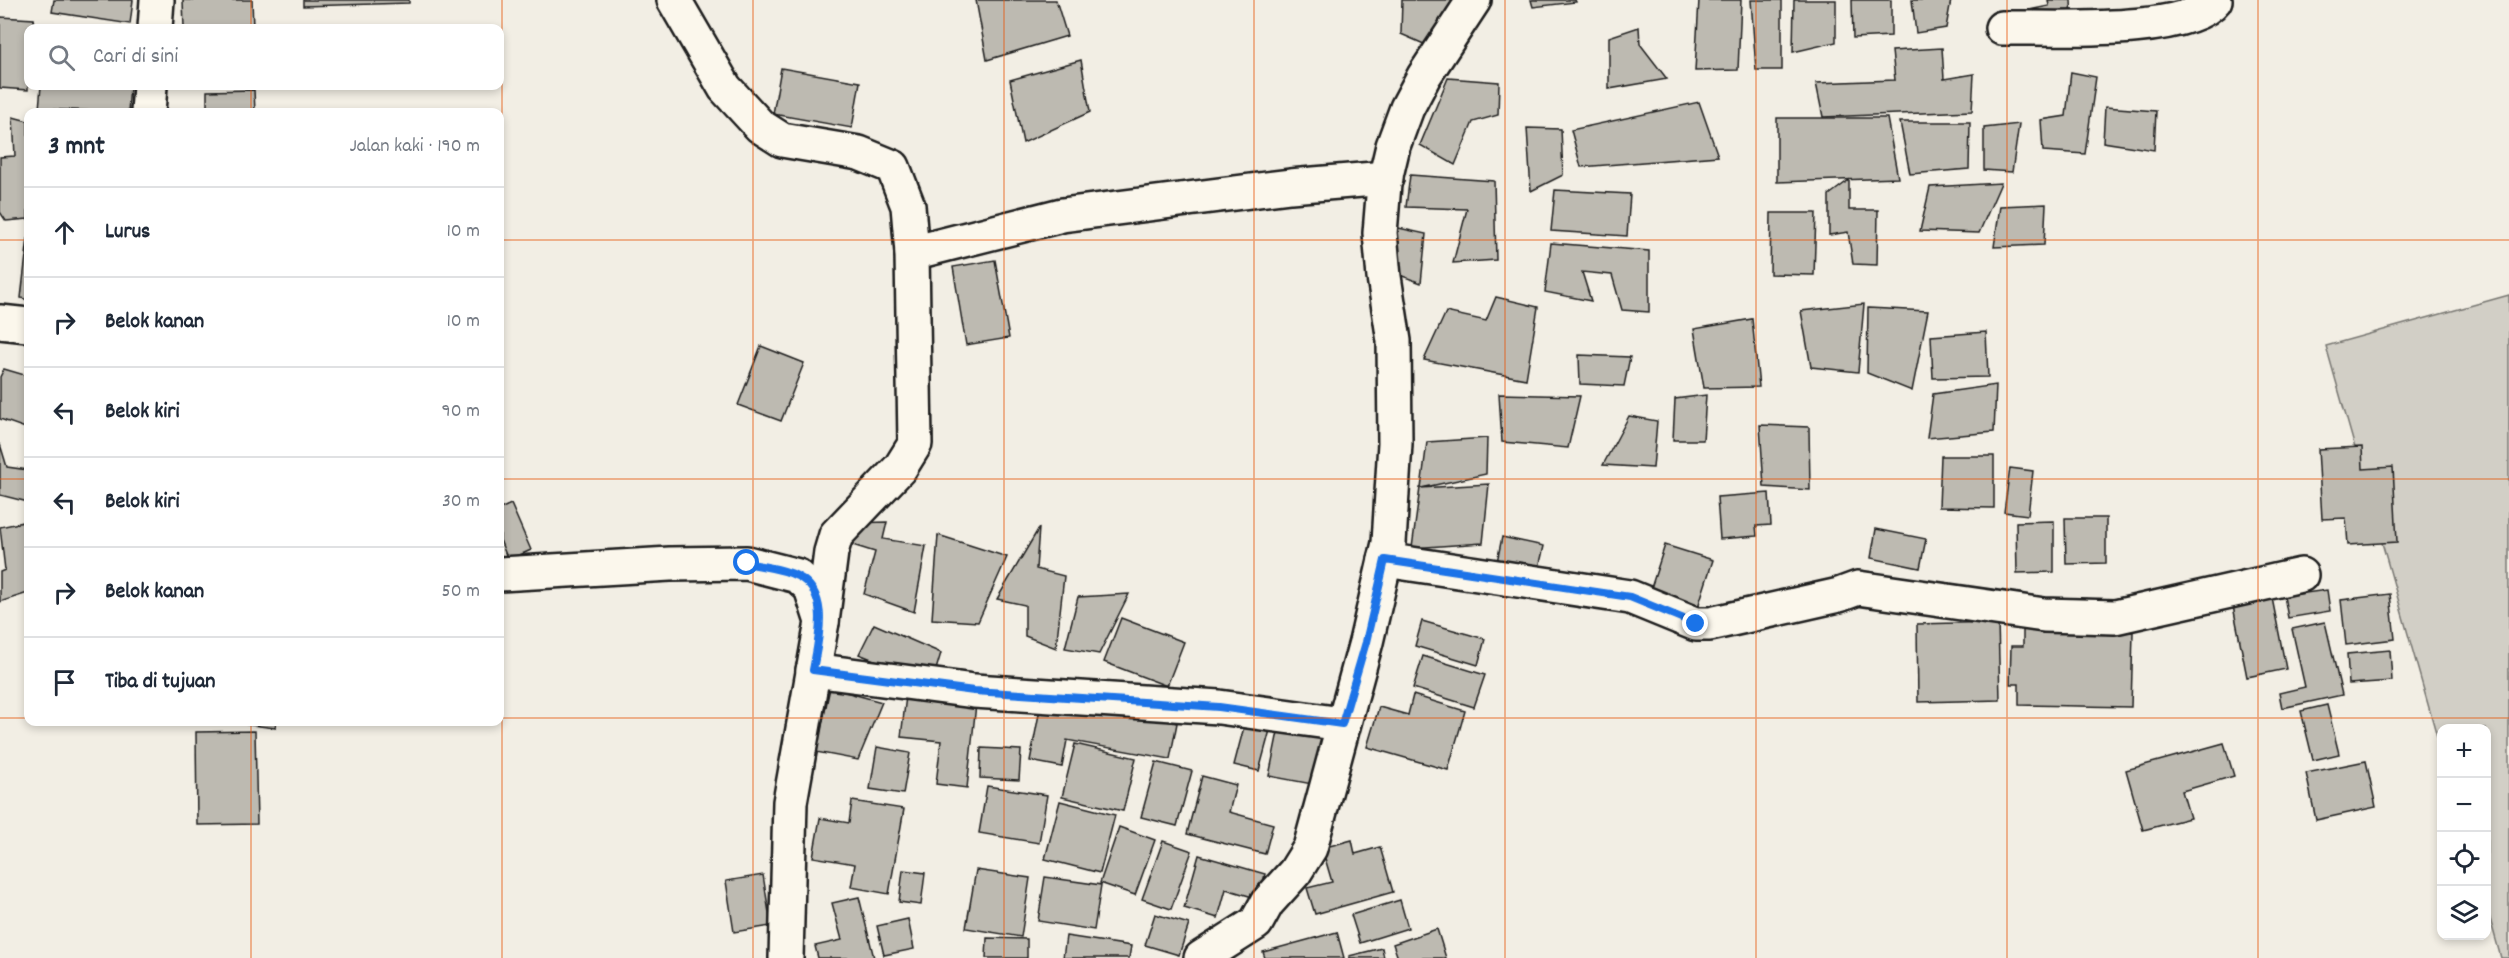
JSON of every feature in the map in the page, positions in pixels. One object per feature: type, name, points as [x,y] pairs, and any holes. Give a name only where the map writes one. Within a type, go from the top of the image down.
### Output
[{"type":"street","points":[[155,24],[157,0]]},
{"type":"street","points":[[674,0],[725,88],[760,126],[782,140],[859,153],[893,167],[908,206],[912,252],[915,444],[900,468],[836,535],[831,552],[822,622],[790,802],[786,958]]},
{"type":"street","points":[[1201,958],[1256,923],[1267,903],[1295,872],[1310,848],[1366,642],[1389,543],[1395,443],[1394,341],[1380,233],[1386,178],[1393,146],[1407,108],[1424,76],[1474,0]]},
{"type":"street","points":[[2002,28],[2116,27],[2170,22],[2209,8],[2215,0]]},
{"type":"street","points":[[148,108],[150,90]]},
{"type":"street","points":[[912,252],[1062,215],[1290,186],[1386,178]]},
{"type":"street","points":[[0,322],[24,325]]},
{"type":"street","points":[[1385,560],[1630,597],[1696,624],[1710,624],[1839,595],[1858,588],[2044,615],[2115,617],[2301,575]]},
{"type":"street","points":[[504,574],[670,564],[747,563],[798,576],[811,588],[822,622]]},
{"type":"street","points":[[813,670],[974,691],[1219,707],[1342,724]]},
{"type":"shaded area","points":[[2509,295],[2509,958],[2501,958],[2491,922],[2491,724],[2437,724],[2437,736],[2326,346]]},
{"type":"building","points":[[54,0],[133,0],[130,24],[52,12]]},
{"type":"building","points":[[183,0],[252,0],[253,24],[184,24]]},
{"type":"building","points":[[303,0],[409,0],[409,3],[303,6]]},
{"type":"building","points":[[976,0],[1056,0],[1067,36],[987,60]]},
{"type":"building","points":[[1402,0],[1463,0],[1433,48],[1401,34]]},
{"type":"building","points":[[1531,0],[1575,0],[1576,2],[1533,7]]},
{"type":"building","points":[[1699,0],[1741,0],[1738,70],[1695,71]]},
{"type":"building","points":[[1751,0],[1782,0],[1782,70],[1756,70]]},
{"type":"building","points":[[1794,0],[1836,0],[1836,42],[1793,52]]},
{"type":"building","points":[[1852,0],[1891,0],[1891,36],[1853,38]]},
{"type":"building","points":[[1912,0],[1951,0],[1946,28],[1916,33]]},
{"type":"building","points":[[2048,0],[2071,0],[2073,43],[2025,45],[2019,12],[2049,6]]},
{"type":"building","points":[[0,17],[34,19],[33,24],[24,24],[24,90],[0,88]]},
{"type":"building","points":[[1639,27],[1640,44],[1667,79],[1609,89],[1609,37]]},
{"type":"building","points":[[1942,48],[1944,79],[1974,74],[1972,111],[1823,117],[1816,83],[1895,80],[1892,51]]},
{"type":"building","points":[[1081,60],[1090,112],[1023,143],[1010,80]]},
{"type":"building","points":[[781,68],[860,82],[852,128],[773,114]]},
{"type":"building","points":[[2071,72],[2096,77],[2085,154],[2043,151],[2041,120],[2066,116]]},
{"type":"building","points":[[1448,78],[1499,82],[1498,115],[1473,122],[1455,165],[1420,145]]},
{"type":"building","points":[[41,90],[130,90],[128,108],[39,108]]},
{"type":"building","points":[[254,90],[255,108],[207,108],[207,91]]},
{"type":"building","points":[[1699,102],[1718,156],[1581,167],[1571,130]]},
{"type":"building","points":[[2105,107],[2156,111],[2154,150],[2103,142]]},
{"type":"building","points":[[13,117],[24,120],[24,219],[6,221],[0,212],[0,157],[15,156]]},
{"type":"building","points":[[1777,118],[1887,118],[1898,178],[1777,182]]},
{"type":"building","points":[[1900,122],[1970,122],[1969,169],[1910,174]]},
{"type":"building","points":[[2019,124],[2012,172],[1984,170],[1984,128]]},
{"type":"building","points":[[1527,128],[1561,129],[1563,175],[1531,191]]},
{"type":"building","points":[[1410,175],[1494,181],[1496,260],[1453,263],[1467,209],[1406,207]]},
{"type":"building","points":[[1849,180],[1849,210],[1878,210],[1877,265],[1853,264],[1848,232],[1829,235],[1829,195]]},
{"type":"building","points":[[2001,183],[1979,233],[1920,231],[1930,187]]},
{"type":"building","points":[[1555,190],[1630,194],[1627,236],[1551,231]]},
{"type":"building","points":[[2046,204],[2044,245],[1994,247],[2000,206]]},
{"type":"building","points":[[1771,213],[1816,213],[1814,275],[1770,274]]},
{"type":"building","points":[[1385,225],[1426,234],[1421,283],[1389,271]]},
{"type":"building","points":[[1551,243],[1649,251],[1649,312],[1622,310],[1612,275],[1582,272],[1591,301],[1545,292]]},
{"type":"building","points":[[995,260],[1009,338],[966,345],[953,267]]},
{"type":"building","points":[[24,272],[24,299],[21,298]]},
{"type":"building","points":[[1496,297],[1538,307],[1526,379],[1424,360],[1446,312],[1486,321]]},
{"type":"building","points":[[1864,304],[1858,372],[1811,367],[1801,311]]},
{"type":"building","points":[[1868,308],[1928,311],[1912,391],[1867,373]]},
{"type":"building","points":[[1752,319],[1759,387],[1704,388],[1694,329]]},
{"type":"building","points":[[1986,332],[1988,377],[1933,378],[1931,336]]},
{"type":"building","points":[[761,346],[804,363],[781,421],[738,405]]},
{"type":"building","points":[[1579,355],[1630,357],[1624,386],[1580,384]]},
{"type":"building","points":[[4,369],[24,375],[24,428],[0,419],[0,377]]},
{"type":"building","points":[[1996,385],[1994,432],[1927,438],[1933,394]]},
{"type":"building","points":[[1499,394],[1580,396],[1568,448],[1502,442]]},
{"type":"building","points":[[1706,395],[1703,440],[1673,440],[1675,399]]},
{"type":"building","points":[[1629,416],[1657,421],[1653,468],[1603,465]]},
{"type":"building","points":[[1760,425],[1809,427],[1810,490],[1764,487]]},
{"type":"building","points":[[1487,438],[1486,474],[1421,488],[1427,442]]},
{"type":"building","points":[[0,444],[7,467],[24,469],[24,501],[0,495]]},
{"type":"building","points":[[2362,447],[2363,469],[2393,467],[2397,542],[2348,545],[2346,518],[2322,519],[2318,449]]},
{"type":"building","points":[[1941,456],[1994,456],[1994,508],[1939,507]]},
{"type":"building","points":[[2010,468],[2033,471],[2028,515],[2004,512]]},
{"type":"building","points":[[1489,484],[1483,543],[1412,548],[1420,488]]},
{"type":"building","points":[[1769,493],[1771,525],[1756,526],[1757,536],[1720,539],[1717,497]]},
{"type":"building","points":[[511,504],[531,550],[508,560],[504,550],[504,507]]},
{"type":"building","points":[[2065,518],[2106,518],[2106,563],[2066,564]]},
{"type":"building","points":[[2054,521],[2054,572],[2017,573],[2016,522]]},
{"type":"building","points":[[24,522],[24,594],[0,602],[0,572],[5,570],[0,527]]},
{"type":"building","points":[[887,522],[883,539],[926,546],[914,612],[864,594],[875,552],[843,542],[853,523]]},
{"type":"building","points":[[1039,528],[1036,569],[1064,576],[1056,648],[1025,636],[1025,605],[997,599]]},
{"type":"building","points":[[1876,529],[1926,539],[1920,568],[1871,558]]},
{"type":"building","points":[[938,535],[1007,557],[978,622],[932,619]]},
{"type":"building","points":[[1502,537],[1544,546],[1537,576],[1496,567]]},
{"type":"building","points":[[1665,545],[1713,560],[1698,607],[1650,591]]},
{"type":"building","points":[[2327,590],[2330,611],[2288,618],[2284,596]]},
{"type":"building","points":[[1129,594],[1099,654],[1065,648],[1078,597]]},
{"type":"building","points":[[2390,594],[2395,639],[2346,645],[2341,600]]},
{"type":"building","points":[[2272,598],[2286,669],[2247,677],[2233,606]]},
{"type":"building","points":[[1121,618],[1184,642],[1167,686],[1104,662]]},
{"type":"building","points":[[1422,621],[1485,639],[1478,665],[1415,646]]},
{"type":"building","points":[[1998,622],[2000,700],[1918,702],[1917,624]]},
{"type":"building","points":[[2325,622],[2342,695],[2282,708],[2279,693],[2305,687],[2292,629]]},
{"type":"building","points":[[874,624],[941,653],[932,683],[859,654]]},
{"type":"building","points":[[2023,630],[2133,632],[2131,707],[2019,705],[2019,684],[2010,684],[2011,646],[2023,646]]},
{"type":"building","points":[[2390,650],[2392,681],[2349,684],[2347,654]]},
{"type":"building","points":[[1423,656],[1485,675],[1474,707],[1413,688]]},
{"type":"building","points":[[830,688],[882,702],[858,760],[816,752]]},
{"type":"building","points":[[1413,695],[1465,711],[1448,770],[1367,747],[1379,707],[1408,715]]},
{"type":"building","points":[[906,696],[976,704],[967,788],[936,784],[941,741],[901,737]]},
{"type":"building","points":[[1042,698],[1177,723],[1170,759],[1067,740],[1062,767],[1030,761]]},
{"type":"building","points":[[2327,705],[2339,754],[2313,760],[2301,711]]},
{"type":"building","points":[[1280,722],[1323,730],[1312,784],[1269,776]]},
{"type":"building","points":[[1245,723],[1270,730],[1259,771],[1234,765]]},
{"type":"building","points":[[255,731],[257,824],[197,825],[196,732]]},
{"type":"building","points":[[2224,743],[2234,776],[2182,791],[2190,818],[2143,830],[2126,770]]},
{"type":"building","points":[[1075,744],[1136,758],[1123,811],[1062,797]]},
{"type":"building","points":[[877,747],[910,753],[903,794],[870,789]]},
{"type":"building","points":[[981,748],[1021,750],[1019,780],[980,778]]},
{"type":"building","points":[[2366,761],[2376,807],[2316,820],[2306,773]]},
{"type":"building","points":[[1156,762],[1192,771],[1177,826],[1141,817]]},
{"type":"building","points":[[1202,776],[1236,785],[1229,812],[1273,824],[1265,854],[1187,834]]},
{"type":"building","points":[[987,786],[1047,795],[1039,843],[979,833]]},
{"type":"building","points":[[852,801],[904,809],[889,894],[851,887],[855,864],[813,857],[820,818],[849,823]]},
{"type":"building","points":[[1060,801],[1115,815],[1100,873],[1045,859]]},
{"type":"building","points":[[1119,827],[1155,840],[1135,895],[1100,883]]},
{"type":"building","points":[[1352,840],[1355,854],[1380,847],[1393,892],[1315,914],[1307,888],[1332,882],[1322,848]]},
{"type":"building","points":[[1163,841],[1192,851],[1171,909],[1142,899]]},
{"type":"building","points":[[1199,855],[1265,874],[1259,899],[1226,889],[1218,918],[1184,908]]},
{"type":"building","points":[[903,870],[925,873],[921,905],[899,902]]},
{"type":"building","points":[[976,870],[1030,878],[1021,937],[966,928]]},
{"type":"building","points":[[763,875],[771,926],[734,932],[726,881]]},
{"type":"building","points":[[1045,877],[1101,885],[1094,930],[1038,921]]},
{"type":"building","points":[[859,897],[874,958],[818,958],[815,946],[842,940],[832,903]]},
{"type":"building","points":[[1400,900],[1408,928],[1360,943],[1351,915]]},
{"type":"building","points":[[1155,914],[1189,924],[1179,955],[1145,945]]},
{"type":"building","points":[[908,919],[914,949],[884,955],[877,926]]},
{"type":"building","points":[[1437,929],[1446,958],[1398,958],[1393,944]]},
{"type":"building","points":[[1337,932],[1344,958],[1265,958],[1263,952]]},
{"type":"building","points":[[1066,936],[1131,946],[1129,958],[1063,958]]},
{"type":"building","points":[[987,938],[1027,939],[1027,958],[986,958]]},
{"type":"building","points":[[1382,948],[1384,958],[1350,958],[1349,956]]},
{"type":"route","points":[[747,563],[798,576],[811,588],[822,622],[813,670],[974,691],[1219,707],[1342,724],[1366,642],[1385,560],[1630,597],[1696,624]]}]
